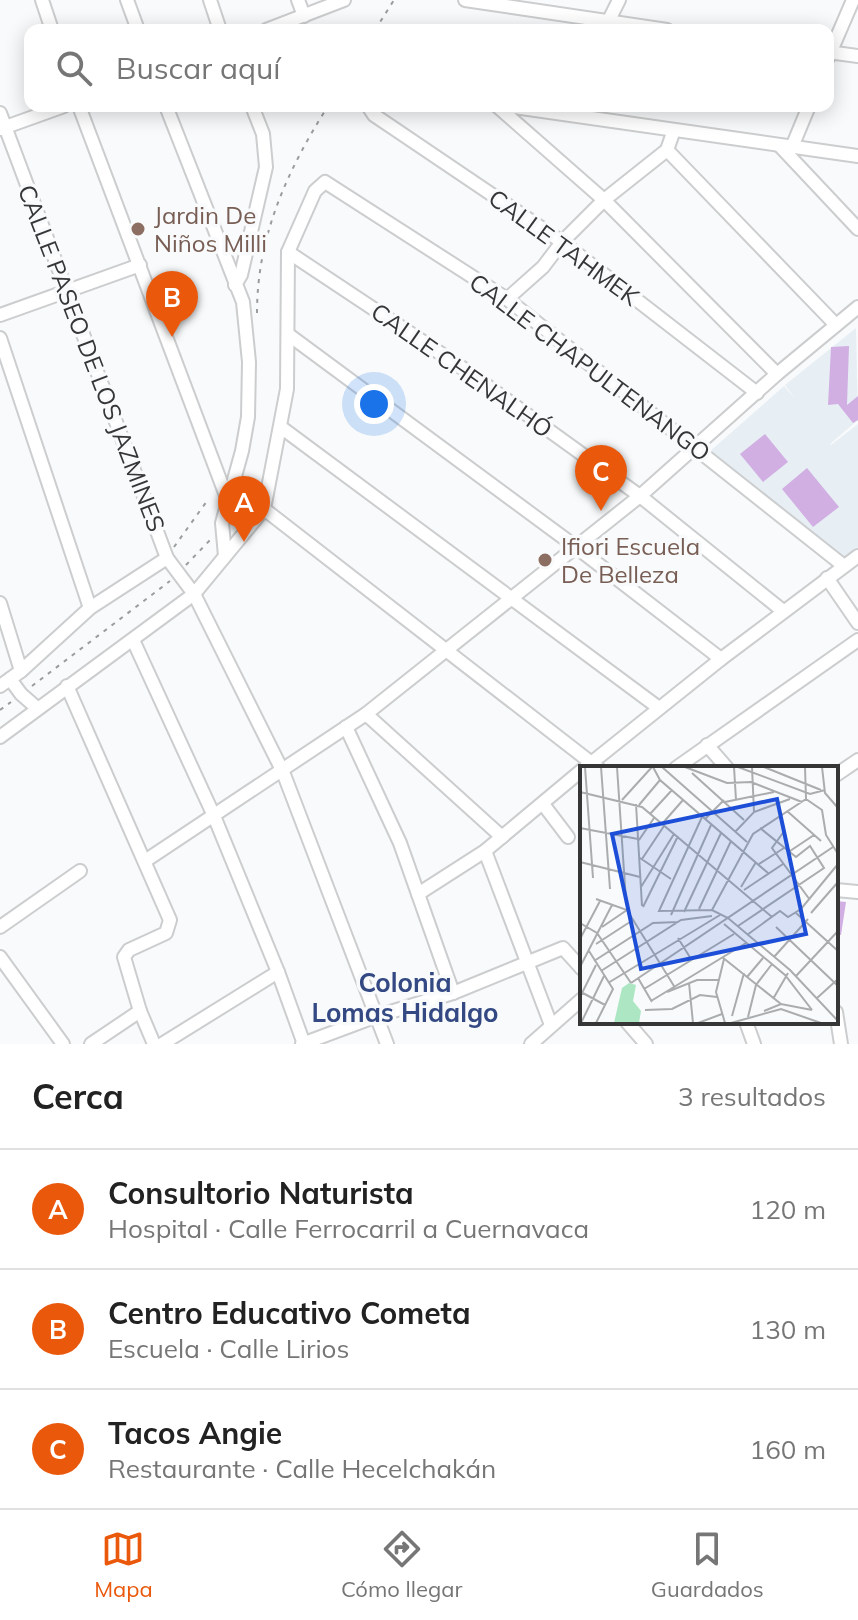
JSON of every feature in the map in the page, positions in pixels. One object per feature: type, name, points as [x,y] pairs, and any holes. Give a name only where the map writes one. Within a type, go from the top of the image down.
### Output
[{"type":"street","points":[[42,0],[50,24]]},
{"type":"street","points":[[127,0],[136,24]]},
{"type":"street","points":[[210,0],[218,24]]},
{"type":"street","points":[[298,0],[304,16]]},
{"type":"street","points":[[282,24],[344,0]]},
{"type":"street","points":[[465,0],[595,24]]},
{"type":"street","points":[[607,24],[619,0]]},
{"type":"street","points":[[834,43],[853,0]]},
{"type":"street","points":[[834,54],[858,56]]},
{"type":"street","points":[[2,128],[47,112]]},
{"type":"street","points":[[81,112],[228,501]]},
{"type":"street","points":[[168,112],[243,302],[249,362],[248,417],[222,523],[225,556]]},
{"type":"street","points":[[235,285],[241,275],[266,167],[263,134],[254,112]]},
{"type":"street","name":"CALLE TAHMEK","points":[[372,112],[562,242],[757,393]]},
{"type":"street","points":[[504,112],[604,200],[777,374]]},
{"type":"street","points":[[579,112],[674,130],[858,156]]},
{"type":"street","points":[[786,146],[806,112]]},
{"type":"street","name":"CALLE PASEO DE LOS JAZMINES","points":[[0,113],[2,128],[167,558],[194,594],[283,772],[387,1044]]},
{"type":"street","points":[[507,299],[543,267],[562,242],[604,200],[667,150],[674,130]]},
{"type":"street","points":[[786,146],[858,229]]},
{"type":"street","points":[[667,150],[836,325]]},
{"type":"street","name":"CALLE CHAPULTENANGO","points":[[288,252],[315,191],[325,182],[507,299],[844,566]]},
{"type":"street","points":[[0,737],[194,594],[264,509],[282,428],[287,389],[288,252]]},
{"type":"street","name":"CALLE CHENALHÓ","points":[[288,252],[461,367],[640,496],[783,611]]},
{"type":"street","points":[[0,315],[140,265]]},
{"type":"street","points":[[145,861],[366,714],[640,496],[777,374],[836,325],[856,314]]},
{"type":"street","points":[[289,335],[576,547],[721,659]]},
{"type":"street","points":[[0,338],[90,608]]},
{"type":"street","points":[[282,428],[659,708]]},
{"type":"street","points":[[264,509],[446,648],[588,766]]},
{"type":"street","points":[[590,766],[721,659],[858,556]]},
{"type":"street","points":[[37,708],[5,682],[90,608],[167,558]]},
{"type":"street","points":[[827,578],[858,623]]},
{"type":"street","points":[[0,603],[21,671]]},
{"type":"street","points":[[133,640],[214,816],[278,972],[303,1044],[377,1016],[453,993],[563,948],[580,967]]},
{"type":"street","points":[[679,766],[858,640]]},
{"type":"street","points":[[67,686],[170,920],[166,933],[129,950],[124,957],[140,1011],[154,1044]]},
{"type":"street","points":[[366,714],[502,837]]},
{"type":"street","points":[[346,727],[400,843],[453,993]]},
{"type":"street","points":[[707,745],[725,766]]},
{"type":"street","points":[[838,774],[858,760]]},
{"type":"street","points":[[418,894],[485,851],[580,774]]},
{"type":"street","points":[[543,804],[568,837]]},
{"type":"street","points":[[485,851],[551,1025]]},
{"type":"street","points":[[0,927],[80,871]]},
{"type":"street","points":[[838,890],[858,892]]},
{"type":"street","points":[[0,957],[63,1044]]},
{"type":"street","points":[[162,1044],[278,972]]},
{"type":"street","points":[[531,1044],[580,1001]]},
{"type":"street","points":[[91,1044],[140,1011]]},
{"type":"street","points":[[629,1024],[646,1044]]},
{"type":"street","points":[[747,1024],[754,1044]]},
{"type":"street","points":[[838,1024],[841,1044]]},
{"type":"path","points":[[379,24],[394,0]]},
{"type":"path","points":[[167,558],[207,501]]},
{"type":"shaded area","points":[[856,328],[858,420],[830,444],[858,424],[858,561],[845,572],[708,453],[784,386],[795,399],[785,385]]},
{"type":"building","points":[[849,346],[847,405],[858,396],[858,420],[853,423],[838,404],[828,405],[831,347]]},
{"type":"building","points":[[765,434],[788,462],[763,482],[740,454]]},
{"type":"building","points":[[807,468],[839,507],[813,527],[782,489]]},
{"type":"building","points":[[838,901],[846,902],[841,935],[838,934]]},
{"type":"place","name":"Jardin De Niños Milli","points":[[138,229]]},
{"type":"place","name":"Centro Educativo Cometa","points":[[172,337]]},
{"type":"place","name":"Tacos Angie","points":[[601,511]]},
{"type":"place","name":"Consultorio Naturista","points":[[244,542]]},
{"type":"place","name":"Ifiori Escuela De Belleza","points":[[545,560]]},
{"type":"district","name":"Colonia Lomas Hidalgo","points":[[405,997]]}]
